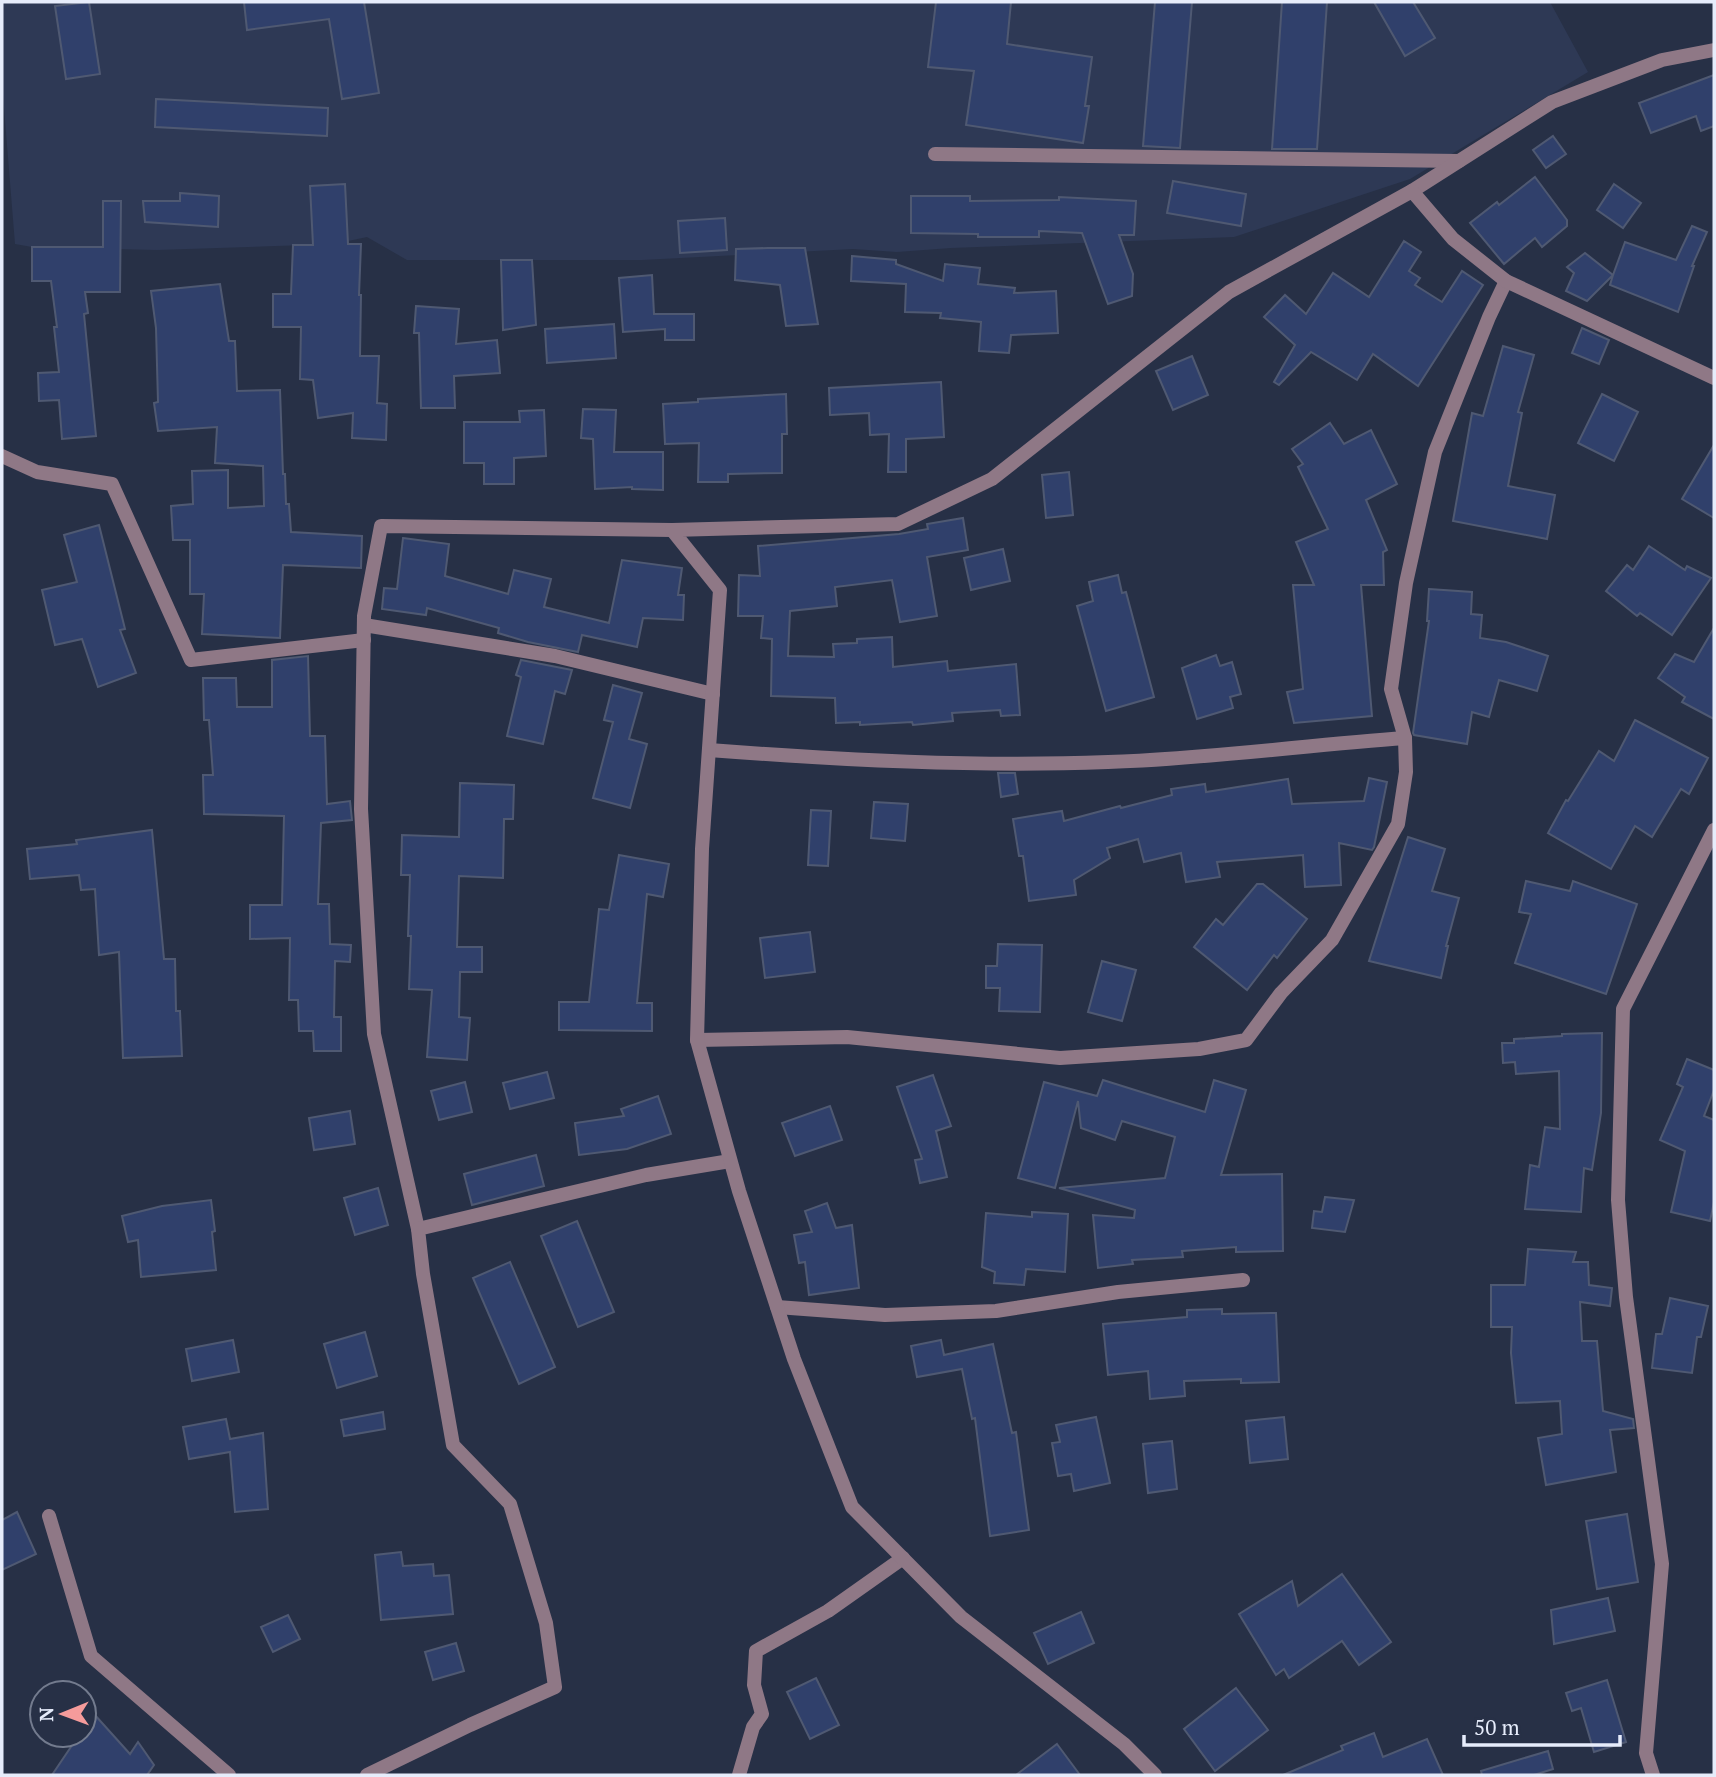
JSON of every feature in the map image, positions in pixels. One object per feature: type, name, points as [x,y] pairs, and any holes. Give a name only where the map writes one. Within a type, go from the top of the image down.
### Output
[{"type":"street","points":[[367,1775],[470,1724],[555,1687],[545,1623],[510,1504],[453,1445],[423,1274],[418,1230],[373,1034],[361,809],[363,640],[381,526],[672,530],[898,524],[992,479],[1228,292],[1412,191],[1552,102],[1662,60],[1714,50]]},
{"type":"street","points":[[935,154],[1459,161]]},
{"type":"street","points":[[1412,191],[1453,239],[1506,281],[1714,378]]},
{"type":"street","points":[[697,1040],[847,1037],[1060,1058],[1199,1049],[1246,1040],[1281,993],[1332,940],[1398,824],[1406,772],[1405,738],[1391,689],[1412,557],[1435,452],[1506,281]]},
{"type":"street","points":[[2,456],[37,472],[112,484],[191,660],[363,640]]},
{"type":"street","points":[[672,530],[720,590],[702,849],[697,1040],[730,1161],[794,1359],[852,1507],[961,1617],[1124,1744],[1155,1775]]},
{"type":"street","points":[[364,625],[555,656],[713,694]]},
{"type":"street","points":[[709,750],[835,759],[1109,762],[1405,738]]},
{"type":"street","points":[[1653,1775],[1646,1753],[1662,1564],[1626,1297],[1618,1200],[1623,1009],[1714,830]]},
{"type":"street","points":[[418,1230],[646,1175],[730,1161]]},
{"type":"street","points":[[777,1307],[885,1315],[996,1311],[1118,1292],[1243,1280]]},
{"type":"street","points":[[49,1516],[91,1656],[199,1752],[229,1775]]},
{"type":"street","points":[[739,1775],[753,1727],[762,1714],[754,1685],[756,1651],[828,1611],[902,1558]]},
{"type":"shaded area","points":[[2,2],[1550,2],[1588,72],[1410,179],[1234,237],[897,252],[853,249],[642,260],[407,260],[367,237],[334,244],[157,250],[32,247],[15,244],[2,83]]},
{"type":"building","points":[[89,2],[100,74],[66,79],[55,6]]},
{"type":"building","points":[[244,2],[364,2],[379,93],[342,99],[329,19],[247,30]]},
{"type":"building","points":[[936,2],[1011,2],[1007,44],[1092,57],[1085,106],[1089,106],[1083,143],[966,125],[974,71],[928,67]]},
{"type":"building","points":[[1155,2],[1192,2],[1180,148],[1143,146]]},
{"type":"building","points":[[1282,2],[1327,2],[1317,149],[1272,149]]},
{"type":"building","points":[[1374,2],[1413,2],[1435,38],[1405,56]]},
{"type":"building","points":[[1714,75],[1714,126],[1701,131],[1696,116],[1651,133],[1639,103]]},
{"type":"building","points":[[156,99],[328,108],[327,136],[155,127]]},
{"type":"building","points":[[1553,136],[1566,154],[1546,168],[1533,150]]},
{"type":"building","points":[[1535,177],[1567,220],[1567,226],[1542,247],[1535,238],[1504,264],[1470,223]]},
{"type":"building","points":[[1173,181],[1246,194],[1241,226],[1167,213]]},
{"type":"building","points":[[345,184],[348,244],[361,244],[360,356],[379,356],[377,403],[387,404],[386,440],[352,438],[353,413],[318,418],[313,380],[300,379],[301,327],[273,327],[273,294],[291,294],[293,245],[313,245],[310,186]]},
{"type":"building","points":[[1614,184],[1641,203],[1623,228],[1597,210]]},
{"type":"building","points":[[180,193],[219,196],[218,227],[145,222],[143,201],[180,201]]},
{"type":"building","points":[[911,196],[970,196],[970,201],[1059,200],[1059,197],[1136,201],[1134,235],[1119,235],[1133,274],[1132,296],[1108,304],[1082,233],[1039,231],[1039,237],[978,237],[978,234],[911,233]]},
{"type":"building","points":[[103,201],[121,201],[120,292],[85,292],[88,313],[84,314],[96,436],[62,439],[59,400],[39,401],[38,373],[59,372],[54,327],[57,327],[51,281],[32,281],[32,247],[103,247]]},
{"type":"building","points":[[725,218],[727,250],[680,253],[678,221]]},
{"type":"building","points":[[1692,226],[1707,232],[1692,266],[1678,312],[1610,285],[1625,242],[1676,260]]},
{"type":"building","points":[[1404,241],[1421,252],[1409,271],[1420,278],[1415,285],[1442,302],[1462,271],[1483,285],[1418,386],[1373,354],[1357,380],[1311,352],[1279,385],[1274,382],[1295,345],[1264,317],[1285,295],[1306,314],[1333,273],[1369,297]]},
{"type":"building","points":[[805,248],[818,324],[786,326],[780,285],[735,280],[736,249]]},
{"type":"building","points":[[1585,253],[1613,275],[1587,301],[1566,291],[1574,273],[1567,267]]},
{"type":"building","points":[[852,256],[896,260],[896,264],[943,281],[945,264],[980,268],[978,284],[1015,288],[1014,293],[1056,291],[1058,333],[1011,335],[1009,353],[979,351],[981,322],[940,318],[941,313],[905,312],[906,284],[851,281]]},
{"type":"building","points":[[501,260],[532,260],[536,325],[503,330]]},
{"type":"building","points":[[652,275],[654,314],[694,314],[694,340],[665,340],[665,329],[623,332],[619,278]]},
{"type":"building","points":[[220,284],[229,341],[235,341],[237,391],[280,390],[283,474],[291,532],[362,536],[361,568],[283,565],[280,638],[202,634],[204,594],[190,594],[190,540],[173,540],[171,506],[193,504],[192,471],[228,470],[228,508],[264,506],[263,466],[215,463],[217,427],[158,431],[154,403],[158,402],[156,328],[151,291]]},
{"type":"building","points":[[416,306],[459,309],[456,344],[497,340],[500,373],[454,376],[455,408],[421,408],[419,333],[414,333]]},
{"type":"building","points":[[614,324],[616,358],[547,363],[545,329]]},
{"type":"building","points":[[1582,328],[1609,340],[1599,364],[1572,353]]},
{"type":"building","points":[[1503,346],[1534,355],[1518,412],[1522,413],[1508,486],[1555,495],[1547,539],[1453,521],[1472,413],[1483,416]]},
{"type":"building","points":[[1192,356],[1208,395],[1173,410],[1156,371]]},
{"type":"building","points":[[941,382],[944,437],[906,439],[906,472],[888,472],[889,434],[870,435],[869,413],[830,415],[829,388]]},
{"type":"building","points":[[786,394],[787,434],[782,434],[782,473],[728,474],[728,482],[698,482],[699,443],[665,444],[663,404],[698,402],[698,399]]},
{"type":"building","points":[[1602,394],[1638,412],[1614,461],[1578,443]]},
{"type":"building","points":[[583,409],[616,410],[614,452],[663,452],[663,490],[632,487],[595,489],[593,439],[581,438]]},
{"type":"building","points":[[544,410],[546,456],[514,458],[514,484],[484,484],[484,463],[464,463],[464,422],[520,422],[519,411]]},
{"type":"building","points":[[1330,423],[1344,444],[1371,430],[1397,484],[1366,500],[1387,550],[1383,552],[1384,585],[1361,585],[1372,716],[1294,723],[1287,692],[1303,689],[1293,585],[1314,585],[1296,542],[1328,529],[1298,467],[1303,464],[1292,449]]},
{"type":"building","points":[[1714,445],[1714,518],[1682,499]]},
{"type":"building","points":[[1069,472],[1073,515],[1046,518],[1042,475]]},
{"type":"building","points":[[963,518],[968,550],[927,557],[937,616],[900,622],[892,580],[835,587],[837,606],[790,611],[788,656],[834,657],[833,644],[857,643],[857,639],[892,637],[893,667],[947,661],[948,671],[1016,664],[1020,715],[1001,716],[1000,710],[952,713],[953,721],[913,725],[912,722],[860,725],[860,722],[836,723],[835,698],[771,696],[772,639],[761,638],[763,616],[738,616],[739,575],[760,576],[758,546],[899,534],[928,529],[927,524]]},
{"type":"building","points":[[99,525],[125,629],[120,630],[136,673],[98,687],[82,639],[55,645],[42,590],[77,582],[64,535]]},
{"type":"building","points":[[403,538],[449,544],[445,576],[508,594],[514,570],[551,579],[544,607],[609,623],[622,560],[682,568],[678,595],[684,595],[683,620],[643,618],[637,647],[582,635],[578,652],[528,642],[498,633],[499,628],[427,608],[426,615],[382,609],[384,588],[397,589]]},
{"type":"building","points":[[1649,546],[1685,570],[1687,566],[1711,578],[1672,635],[1640,613],[1637,616],[1606,591],[1627,565],[1633,570]]},
{"type":"building","points":[[1003,549],[1010,581],[971,590],[964,558]]},
{"type":"building","points":[[1118,575],[1122,593],[1126,592],[1154,697],[1106,711],[1077,606],[1093,601],[1089,582]]},
{"type":"building","points":[[1429,589],[1472,592],[1471,614],[1482,615],[1480,638],[1506,642],[1548,656],[1537,691],[1499,680],[1489,717],[1472,712],[1467,744],[1413,733],[1429,621]]},
{"type":"building","points":[[1714,628],[1714,719],[1682,702],[1685,697],[1658,678],[1675,654],[1694,662]]},
{"type":"building","points":[[1216,655],[1220,666],[1232,662],[1241,694],[1230,697],[1233,708],[1197,719],[1182,668]]},
{"type":"building","points":[[308,656],[310,736],[325,736],[327,804],[350,801],[352,820],[321,823],[318,904],[329,904],[330,944],[351,945],[350,962],[335,961],[334,1017],[341,1017],[341,1051],[314,1051],[313,1031],[299,1031],[298,1000],[289,1000],[290,938],[250,939],[250,905],[282,905],[284,816],[204,814],[203,775],[213,775],[209,720],[204,720],[203,678],[236,678],[237,707],[272,707],[272,660]]},
{"type":"building","points":[[521,660],[572,670],[565,694],[555,691],[543,744],[507,736],[521,677],[516,675]]},
{"type":"building","points":[[613,685],[642,693],[629,739],[647,744],[630,808],[593,798],[613,722],[604,720]]},
{"type":"building","points":[[1635,720],[1708,758],[1689,794],[1681,789],[1652,837],[1635,826],[1611,869],[1548,833],[1566,800],[1568,801],[1599,751],[1614,761]]},
{"type":"building","points":[[998,773],[1015,773],[1018,794],[1001,797]]},
{"type":"building","points":[[1369,778],[1387,782],[1374,847],[1372,850],[1339,843],[1341,885],[1305,887],[1303,855],[1217,862],[1220,877],[1186,882],[1181,853],[1144,862],[1138,839],[1107,848],[1110,858],[1074,880],[1076,895],[1029,901],[1023,856],[1019,856],[1013,819],[1062,811],[1064,821],[1172,795],[1171,789],[1205,784],[1206,792],[1288,779],[1292,804],[1364,801]]},
{"type":"building","points":[[460,783],[514,785],[513,819],[504,819],[503,878],[459,876],[457,947],[482,947],[482,972],[460,972],[459,1017],[470,1018],[467,1060],[427,1057],[432,990],[409,989],[410,875],[401,875],[402,835],[459,837]]},
{"type":"building","points":[[874,802],[908,804],[905,841],[871,838]]},
{"type":"building","points":[[811,810],[831,811],[828,866],[808,865]]},
{"type":"building","points":[[152,830],[164,959],[175,959],[176,1011],[180,1011],[182,1056],[123,1058],[119,952],[99,955],[95,889],[81,890],[79,875],[30,879],[27,849],[77,844],[76,840]]},
{"type":"building","points":[[1408,837],[1445,849],[1432,891],[1459,898],[1446,946],[1441,978],[1369,961]]},
{"type":"building","points":[[619,855],[669,864],[663,897],[647,894],[637,1003],[652,1003],[652,1031],[559,1030],[559,1002],[589,1002],[599,909],[609,910]]},
{"type":"building","points":[[1526,881],[1570,891],[1573,881],[1637,904],[1606,994],[1515,963],[1531,914],[1519,912]]},
{"type":"building","points":[[1257,884],[1263,884],[1307,919],[1277,958],[1274,955],[1247,990],[1194,947],[1216,919],[1223,925]]},
{"type":"building","points":[[810,932],[815,972],[765,978],[760,938]]},
{"type":"building","points":[[998,944],[1042,945],[1040,1012],[999,1011],[1000,988],[986,988],[986,966],[997,966]]},
{"type":"building","points":[[1102,961],[1136,970],[1122,1021],[1088,1012]]},
{"type":"building","points":[[1602,1033],[1601,1113],[1592,1170],[1584,1168],[1581,1212],[1525,1209],[1530,1165],[1539,1167],[1545,1127],[1560,1129],[1559,1071],[1516,1074],[1515,1062],[1503,1063],[1502,1043],[1514,1043],[1514,1039],[1562,1034]]},
{"type":"building","points":[[1687,1059],[1714,1070],[1714,1090],[1704,1116],[1714,1120],[1714,1202],[1710,1221],[1671,1212],[1685,1151],[1660,1140],[1683,1087],[1677,1084]]},
{"type":"building","points":[[547,1072],[554,1098],[510,1109],[503,1083]]},
{"type":"building","points":[[933,1075],[951,1126],[936,1131],[947,1177],[920,1183],[915,1160],[922,1159],[897,1087]]},
{"type":"building","points":[[1103,1080],[1205,1112],[1214,1080],[1246,1090],[1221,1175],[1282,1174],[1283,1251],[1236,1252],[1236,1247],[1182,1251],[1183,1257],[1132,1260],[1133,1264],[1098,1268],[1093,1215],[1134,1218],[1135,1210],[1059,1188],[1165,1178],[1175,1137],[1122,1121],[1115,1140],[1081,1128],[1078,1101],[1055,1188],[1018,1178],[1044,1082],[1097,1096]]},
{"type":"building","points":[[465,1082],[472,1112],[439,1120],[431,1091]]},
{"type":"building","points":[[658,1096],[671,1134],[627,1149],[579,1155],[575,1123],[624,1116],[621,1109]]},
{"type":"building","points":[[830,1106],[842,1140],[795,1156],[782,1123]]},
{"type":"building","points":[[350,1111],[355,1144],[314,1150],[309,1118]]},
{"type":"building","points":[[536,1155],[544,1186],[472,1205],[464,1174]]},
{"type":"building","points":[[378,1188],[388,1225],[355,1235],[344,1198]]},
{"type":"building","points":[[1325,1197],[1354,1200],[1345,1232],[1312,1228],[1314,1211],[1322,1212]]},
{"type":"building","points":[[211,1200],[216,1270],[141,1277],[138,1240],[128,1242],[122,1216],[162,1206]]},
{"type":"building","points":[[827,1203],[836,1228],[852,1225],[859,1288],[809,1295],[805,1262],[799,1263],[794,1235],[812,1232],[805,1211]]},
{"type":"building","points":[[1032,1212],[1068,1214],[1065,1272],[1026,1269],[1024,1285],[994,1283],[995,1272],[982,1267],[986,1213],[1032,1217]]},
{"type":"building","points":[[577,1221],[614,1312],[578,1327],[541,1236]]},
{"type":"building","points":[[1528,1249],[1576,1252],[1573,1262],[1588,1262],[1589,1285],[1612,1288],[1610,1306],[1580,1302],[1582,1341],[1597,1341],[1603,1411],[1633,1419],[1634,1428],[1610,1430],[1616,1472],[1546,1485],[1538,1438],[1562,1434],[1560,1401],[1516,1403],[1511,1353],[1512,1327],[1491,1327],[1491,1285],[1525,1285]]},
{"type":"building","points":[[510,1262],[555,1367],[519,1384],[473,1278]]},
{"type":"building","points":[[1670,1298],[1708,1306],[1701,1337],[1697,1337],[1692,1373],[1652,1368],[1656,1334],[1662,1334]]},
{"type":"building","points":[[1222,1309],[1222,1314],[1276,1313],[1279,1382],[1241,1383],[1241,1379],[1184,1381],[1185,1396],[1150,1399],[1148,1371],[1108,1375],[1103,1324],[1187,1317],[1187,1310]]},
{"type":"building","points":[[365,1332],[377,1376],[337,1388],[324,1344]]},
{"type":"building","points":[[233,1340],[239,1372],[192,1381],[186,1349]]},
{"type":"building","points":[[941,1340],[944,1355],[993,1344],[1012,1433],[1016,1432],[1029,1530],[990,1536],[975,1418],[972,1419],[962,1369],[917,1377],[911,1346]]},
{"type":"building","points":[[383,1412],[385,1429],[344,1436],[341,1420]]},
{"type":"building","points":[[1096,1417],[1110,1483],[1074,1491],[1071,1474],[1058,1476],[1052,1443],[1060,1442],[1056,1425]]},
{"type":"building","points":[[1284,1417],[1288,1459],[1250,1463],[1246,1421]]},
{"type":"building","points":[[226,1419],[230,1439],[263,1433],[268,1509],[235,1512],[230,1452],[189,1459],[183,1427]]},
{"type":"building","points":[[1172,1441],[1177,1489],[1148,1493],[1143,1444]]},
{"type":"building","points":[[17,1512],[36,1554],[2,1570],[2,1520]]},
{"type":"building","points":[[1627,1514],[1638,1582],[1597,1589],[1586,1521]]},
{"type":"building","points":[[401,1552],[403,1566],[433,1564],[434,1576],[449,1575],[453,1614],[381,1620],[375,1555]]},
{"type":"building","points":[[1342,1574],[1391,1642],[1359,1665],[1342,1641],[1289,1678],[1284,1669],[1276,1675],[1239,1614],[1292,1581],[1298,1606]]},
{"type":"building","points":[[1608,1598],[1615,1631],[1554,1644],[1551,1610]]},
{"type":"building","points":[[1081,1612],[1094,1643],[1048,1664],[1034,1633]]},
{"type":"building","points":[[288,1615],[300,1639],[273,1652],[261,1627]]},
{"type":"building","points":[[456,1643],[464,1671],[433,1680],[425,1652]]},
{"type":"building","points":[[816,1678],[839,1725],[810,1739],[787,1692]]},
{"type":"building","points":[[1607,1680],[1626,1742],[1594,1752],[1581,1708],[1572,1711],[1566,1693]]},
{"type":"building","points":[[1236,1688],[1268,1730],[1215,1771],[1184,1729]]},
{"type":"building","points":[[98,1718],[130,1754],[138,1742],[154,1765],[147,1775],[52,1775],[70,1749],[98,1749]]},
{"type":"building","points":[[1374,1733],[1383,1757],[1427,1739],[1443,1775],[1283,1775],[1343,1750],[1341,1746]]},
{"type":"building","points":[[1057,1744],[1080,1775],[1016,1775]]},
{"type":"building","points":[[1548,1751],[1553,1769],[1534,1775],[1482,1775],[1481,1771]]}]
